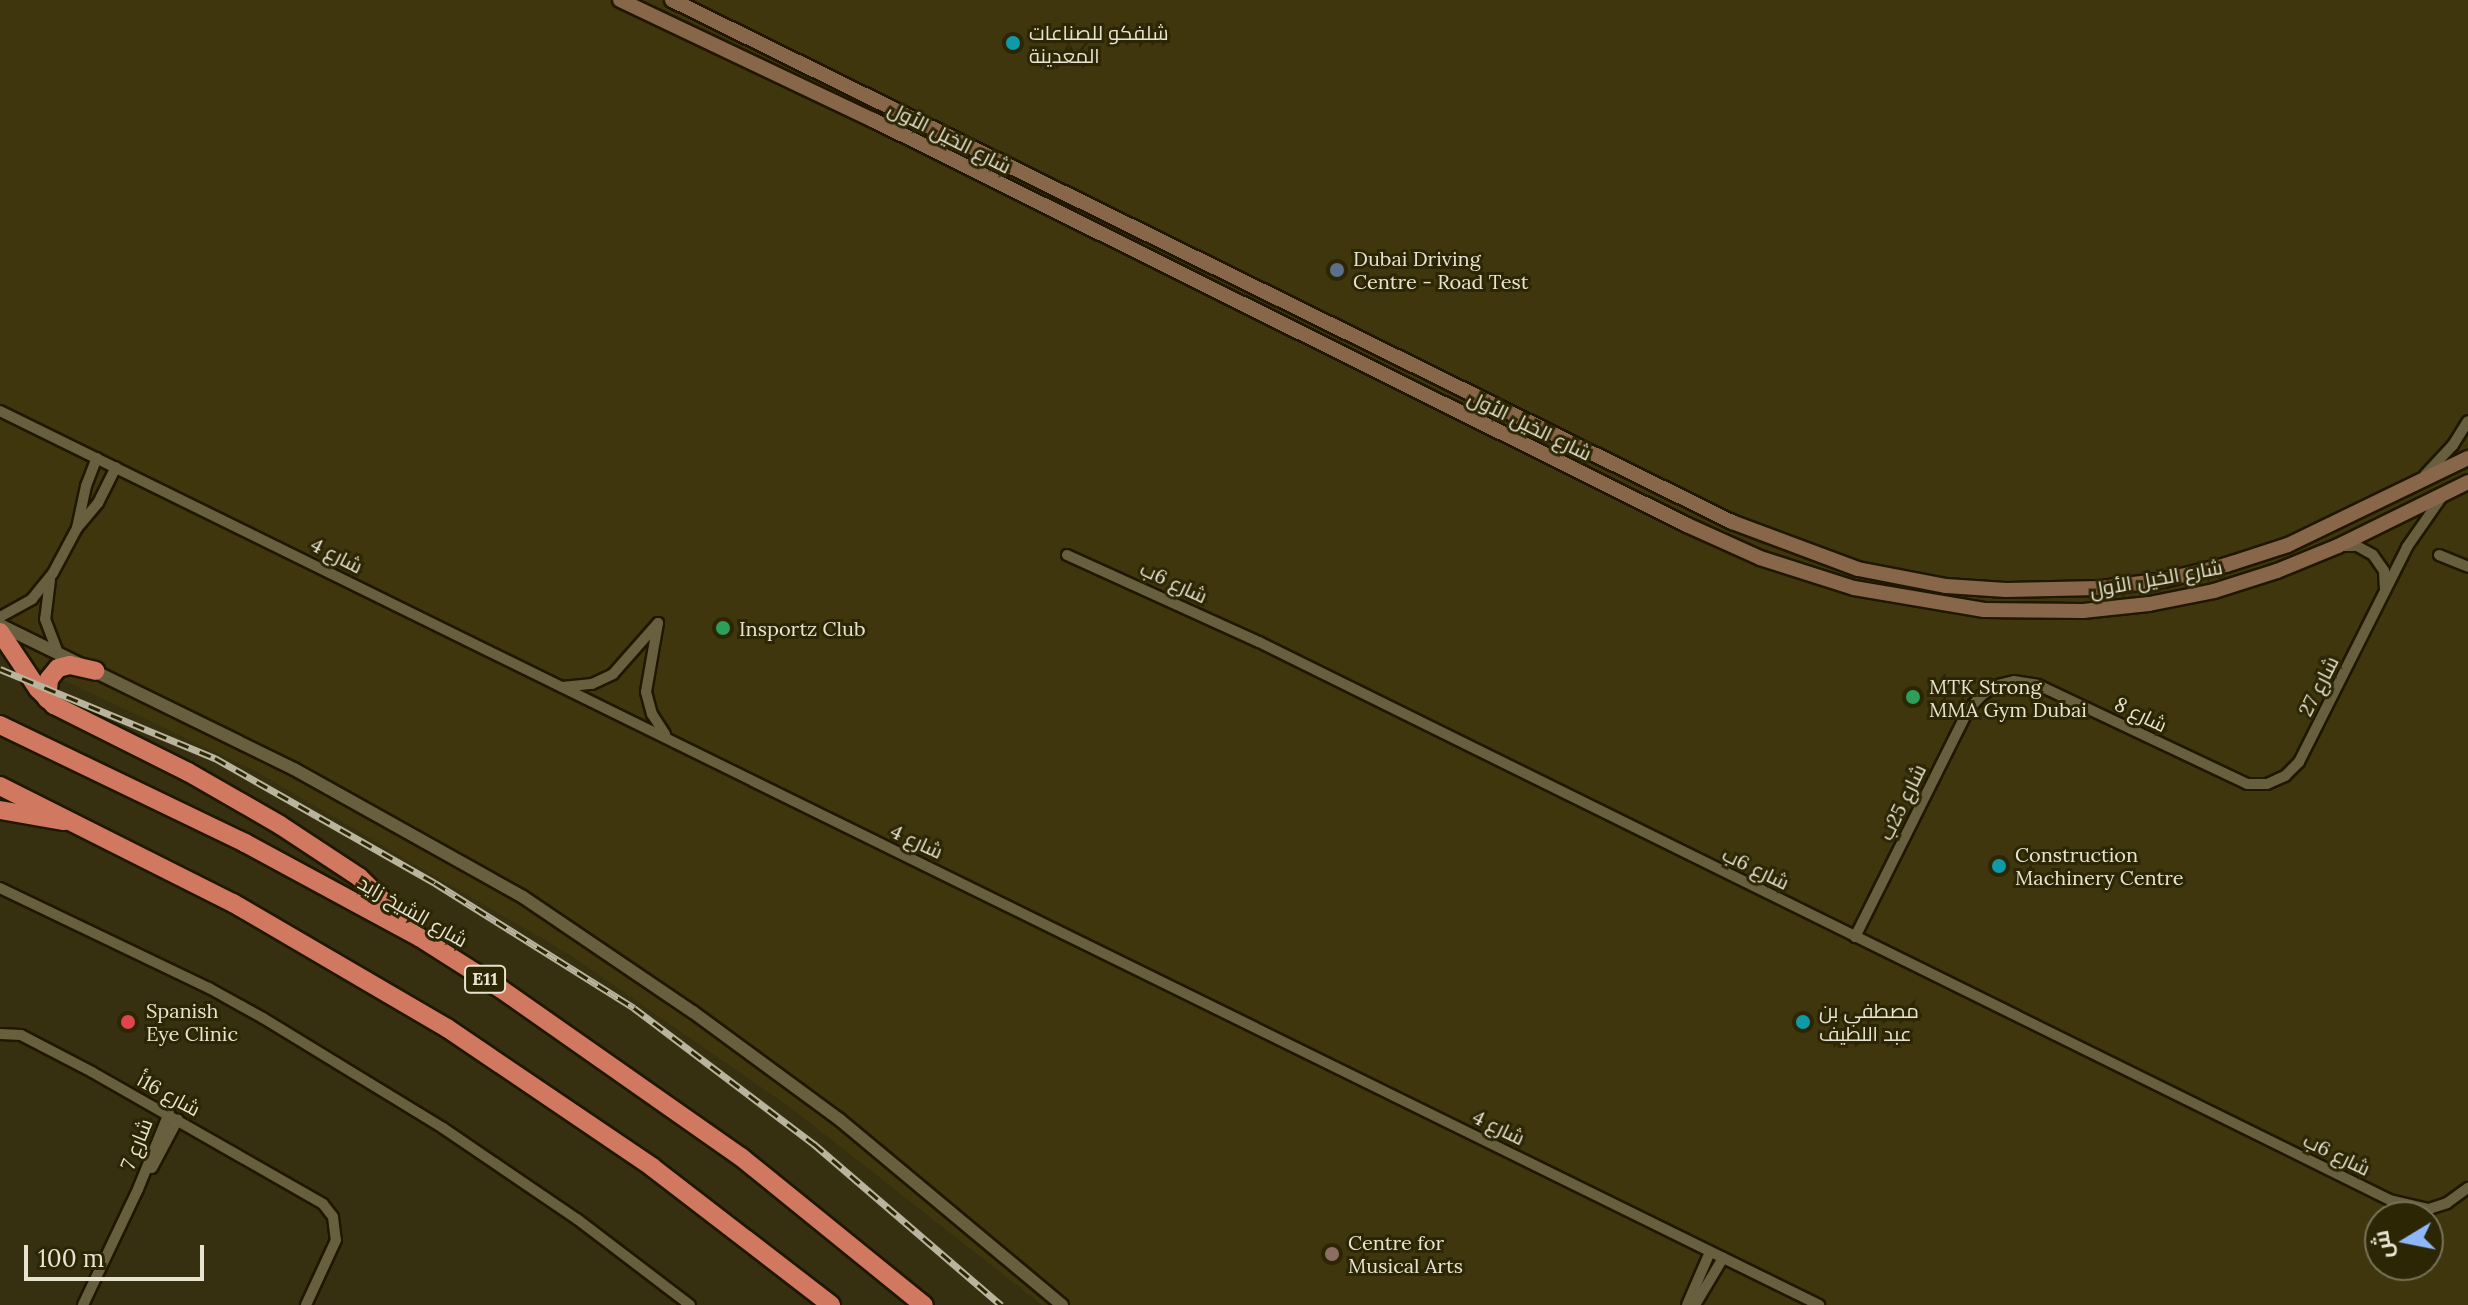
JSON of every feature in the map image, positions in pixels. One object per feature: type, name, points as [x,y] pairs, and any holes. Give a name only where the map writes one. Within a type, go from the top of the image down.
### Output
[{"type":"highway","points":[[0,632],[47,699],[77,719],[188,772],[280,825],[375,890],[419,937]]},
{"type":"highway","points":[[47,699],[49,679],[58,668],[70,665],[95,671]]},
{"type":"highway","name":"شارع الشيخ زايد","points":[[0,725],[180,810],[419,937],[571,1035],[663,1100],[818,1217],[924,1305]]},
{"type":"highway","points":[[0,786],[233,903],[447,1028],[652,1167],[831,1305]]},
{"type":"highway","points":[[0,810],[73,822]]},
{"type":"main road","name":"شارع الخيل الأول","points":[[620,0],[873,120],[1687,525],[1760,558],[1886,596],[2017,612],[2083,611],[2149,604],[2214,591],[2277,571],[2338,546],[2468,482]]},
{"type":"main road","name":"شارع الخيل الأول","points":[[672,0],[1732,522],[1858,569],[1946,586],[2006,590],[2089,589],[2153,581],[2226,565],[2288,545],[2468,458]]},
{"type":"main road","points":[[690,0],[717,22]]},
{"type":"street","name":"شارع 4","points":[[0,411],[1819,1305]]},
{"type":"street","points":[[2415,482],[2445,455],[2468,421]]},
{"type":"street","points":[[77,528],[86,486],[97,458]]},
{"type":"street","points":[[0,617],[28,604],[53,573],[77,528],[98,503],[116,467]]},
{"type":"street","name":"شارع 27","points":[[2276,781],[2299,762],[2416,532],[2447,490]]},
{"type":"street","points":[[2338,546],[2357,546],[2373,555],[2384,571],[2382,599]]},
{"type":"street","name":"شارع 6ب","points":[[1067,555],[1259,642],[2390,1200],[2429,1209],[2467,1192]]},
{"type":"street","points":[[2439,555],[2468,567]]},
{"type":"street","points":[[53,573],[45,610],[47,629],[57,651]]},
{"type":"street","points":[[561,687],[592,684],[613,674],[658,623],[646,692],[652,714],[669,739]]},
{"type":"street","points":[[0,625],[294,769],[460,860],[581,934],[840,1120],[1062,1305]]},
{"type":"street","name":"شارع 8","points":[[1990,688],[2014,681],[2038,685],[2237,780],[2256,785],[2276,781]]},
{"type":"street","name":"شارع 25ب","points":[[1855,937],[1963,720],[1990,688]]},
{"type":"street","points":[[0,888],[209,988],[263,1018],[455,1136],[577,1219],[690,1305]]},
{"type":"street","name":"شارع 16أ","points":[[0,1034],[21,1035],[173,1116],[316,1199],[333,1217],[336,1240],[306,1305]]},
{"type":"street","name":"شارع 7","points":[[83,1305],[173,1116]]},
{"type":"street","points":[[1687,1305],[1710,1252]]},
{"type":"street","points":[[1695,1305],[1723,1258]]},
{"type":"shaded area","points":[[0,0],[2468,0],[2468,1305],[1042,1305],[791,1108],[570,955],[257,772],[0,650]]},
{"type":"railway","points":[[0,669],[215,758],[435,883],[634,1008],[814,1144],[1001,1305]]},
{"type":"place","name":"شلفكو للصناعات المعدينة","points":[[1013,43]]},
{"type":"place","name":"Dubai Driving Centre - Road Test","points":[[1337,270]]},
{"type":"place","name":"Insportz Club","points":[[723,628]]},
{"type":"place","name":"MTK Strong MMA Gym Dubai","points":[[1913,697]]},
{"type":"place","name":"Construction Machinery Centre","points":[[1999,866]]},
{"type":"place","name":"Spanish Eye Clinic","points":[[128,1022]]},
{"type":"place","name":"مصطفي بن عبد اللطيف","points":[[1803,1022]]},
{"type":"place","name":"Centre for Musical Arts","points":[[1332,1254]]}]
